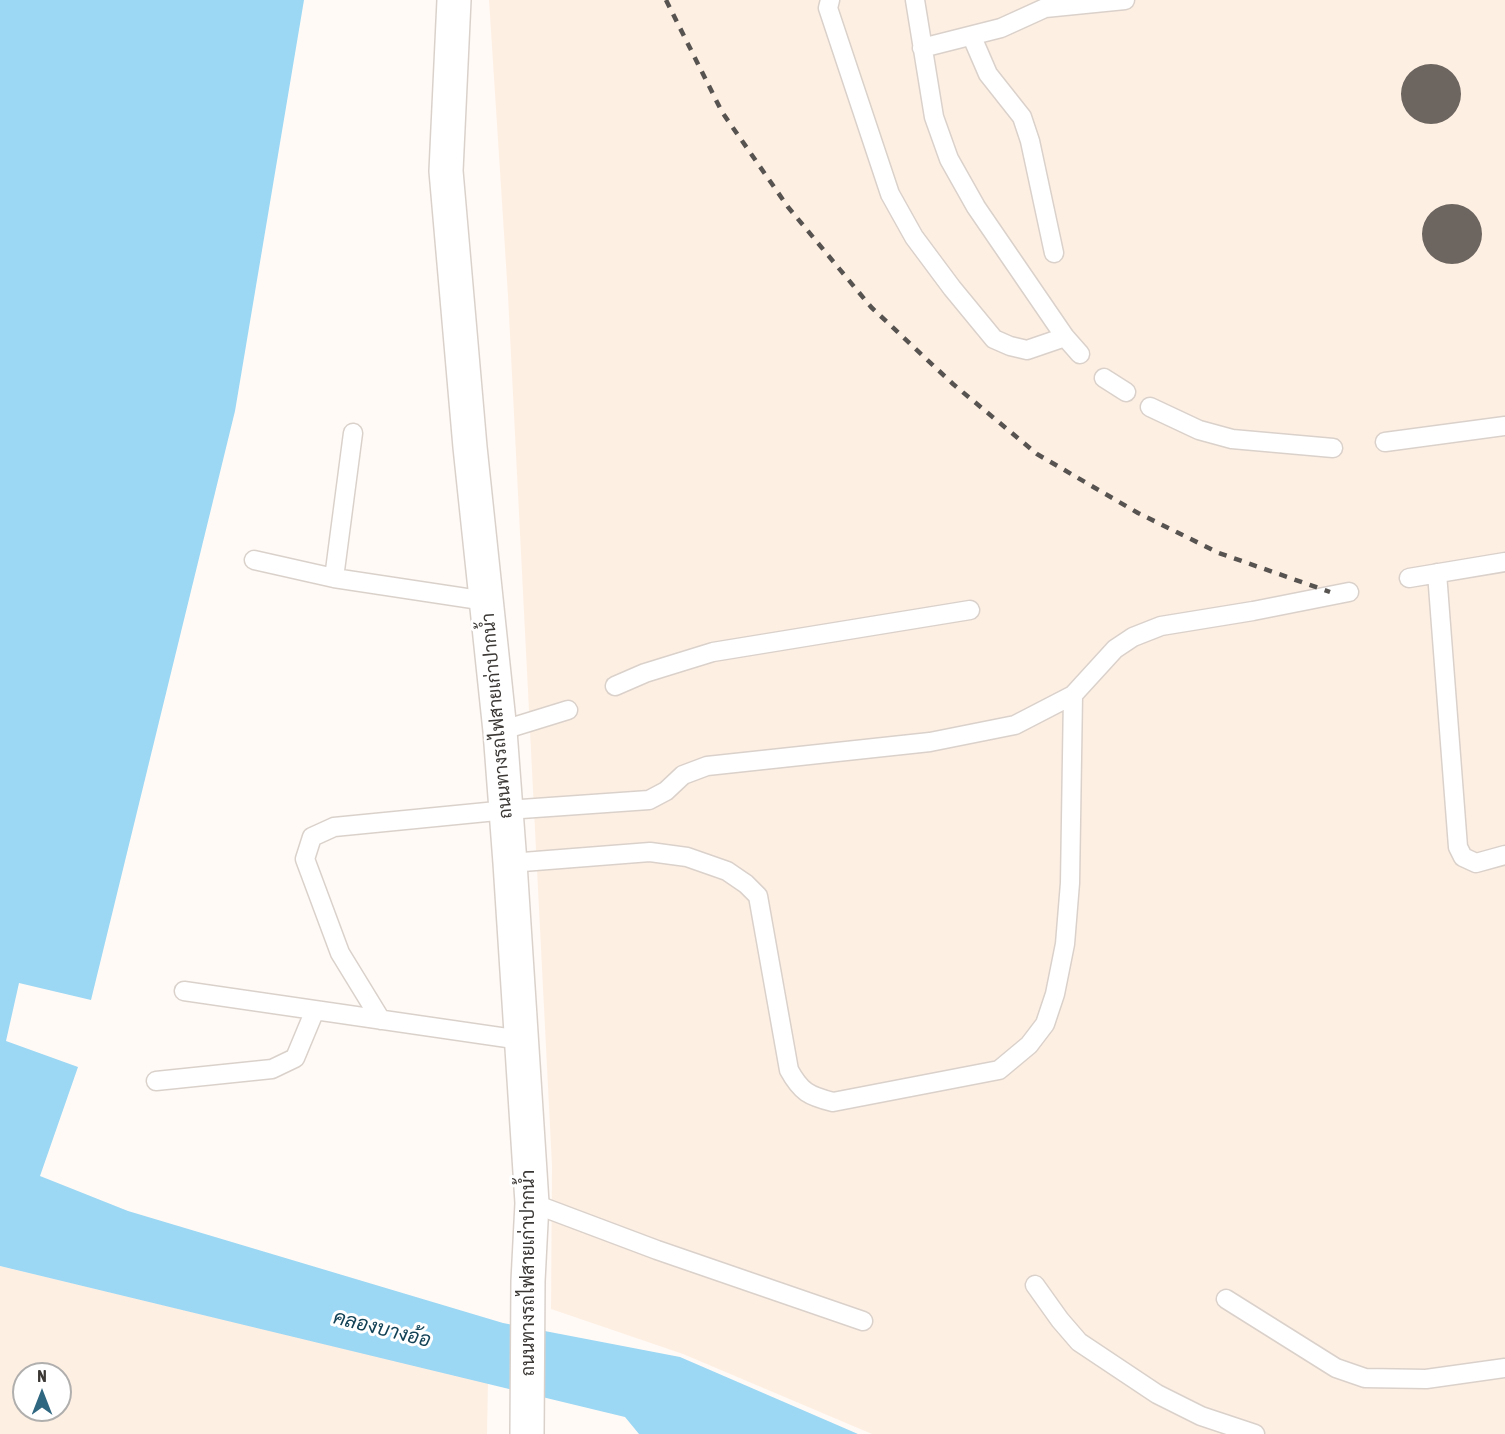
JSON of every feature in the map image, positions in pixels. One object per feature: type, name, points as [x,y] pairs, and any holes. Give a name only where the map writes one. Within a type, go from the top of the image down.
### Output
[{"type":"main road","name":"ถนนทางรถไฟสายเก่าปากน้ำ","points":[[454,0],[446,171],[470,447],[507,810],[532,1203],[528,1281],[527,1420]]},
{"type":"lane","points":[[830,0],[828,8],[890,194],[914,237],[994,339],[1027,350],[1065,337]]},
{"type":"lane","points":[[915,0],[934,117],[949,159],[976,207],[1065,337],[1080,354]]},
{"type":"lane","points":[[922,48],[1001,28],[1045,9],[1125,0]]},
{"type":"lane","points":[[972,37],[988,74],[1022,117],[1030,141],[1054,253]]},
{"type":"lane","points":[[1104,378],[1126,392]]},
{"type":"lane","points":[[1150,407],[1199,430],[1232,439],[1333,448]]},
{"type":"lane","points":[[1384,442],[1505,426]]},
{"type":"lane","points":[[334,578],[353,433]]},
{"type":"lane","points":[[254,561],[334,578],[486,601]]},
{"type":"lane","points":[[1409,578],[1505,562]]},
{"type":"lane","points":[[1437,573],[1458,847],[1463,857],[1476,863],[1505,855]]},
{"type":"lane","points":[[381,1020],[339,953],[305,859],[312,837],[334,827],[507,810],[649,800],[666,791],[683,775],[707,766],[930,742],[1015,725],[1073,696],[1115,649],[1142,633],[1161,626],[1349,592]]},
{"type":"lane","points":[[615,686],[645,673],[713,652],[970,610]]},
{"type":"lane","points":[[510,863],[650,852],[687,857],[727,871],[746,884],[758,896],[789,1070],[797,1085],[811,1096],[833,1102],[999,1070],[1029,1045],[1045,1024],[1055,994],[1065,944],[1070,883],[1073,696]]},
{"type":"lane","points":[[500,731],[568,710]]},
{"type":"lane","points":[[184,991],[521,1040]]},
{"type":"lane","points":[[156,1081],[272,1069],[295,1058],[315,1010]]},
{"type":"lane","points":[[532,1203],[657,1250],[862,1321]]},
{"type":"lane","points":[[1035,1285],[1079,1342],[1165,1398],[1201,1416],[1255,1434]]},
{"type":"lane","points":[[1226,1299],[1336,1368],[1365,1378],[1426,1379],[1505,1368]]},
{"type":"shaded area","points":[[489,0],[1505,0],[1505,1434],[872,1434],[683,1354],[551,1309],[552,1166],[508,296]]},
{"type":"shaded area","points":[[0,1266],[488,1383],[487,1434],[0,1434]]},
{"type":"water","name":"คลองบางอ้อ","points":[[0,0],[304,0],[235,411],[91,1000],[19,983],[6,1041],[78,1067],[40,1176],[128,1211],[503,1323],[680,1357],[858,1434],[639,1434],[625,1417],[0,1266]]},
{"type":"building","points":[[1431,64],[1448,69],[1456,77],[1461,94],[1456,111],[1448,119],[1431,124],[1414,119],[1406,111],[1401,94],[1406,77],[1414,69]]},
{"type":"building","points":[[1452,204],[1469,209],[1477,217],[1482,234],[1477,251],[1469,259],[1452,264],[1435,259],[1427,251],[1422,234],[1427,217],[1435,209]]},
{"type":"railway","points":[[666,0],[722,112],[788,207],[871,307],[953,384],[1037,454],[1138,513],[1219,553],[1330,592]]}]
